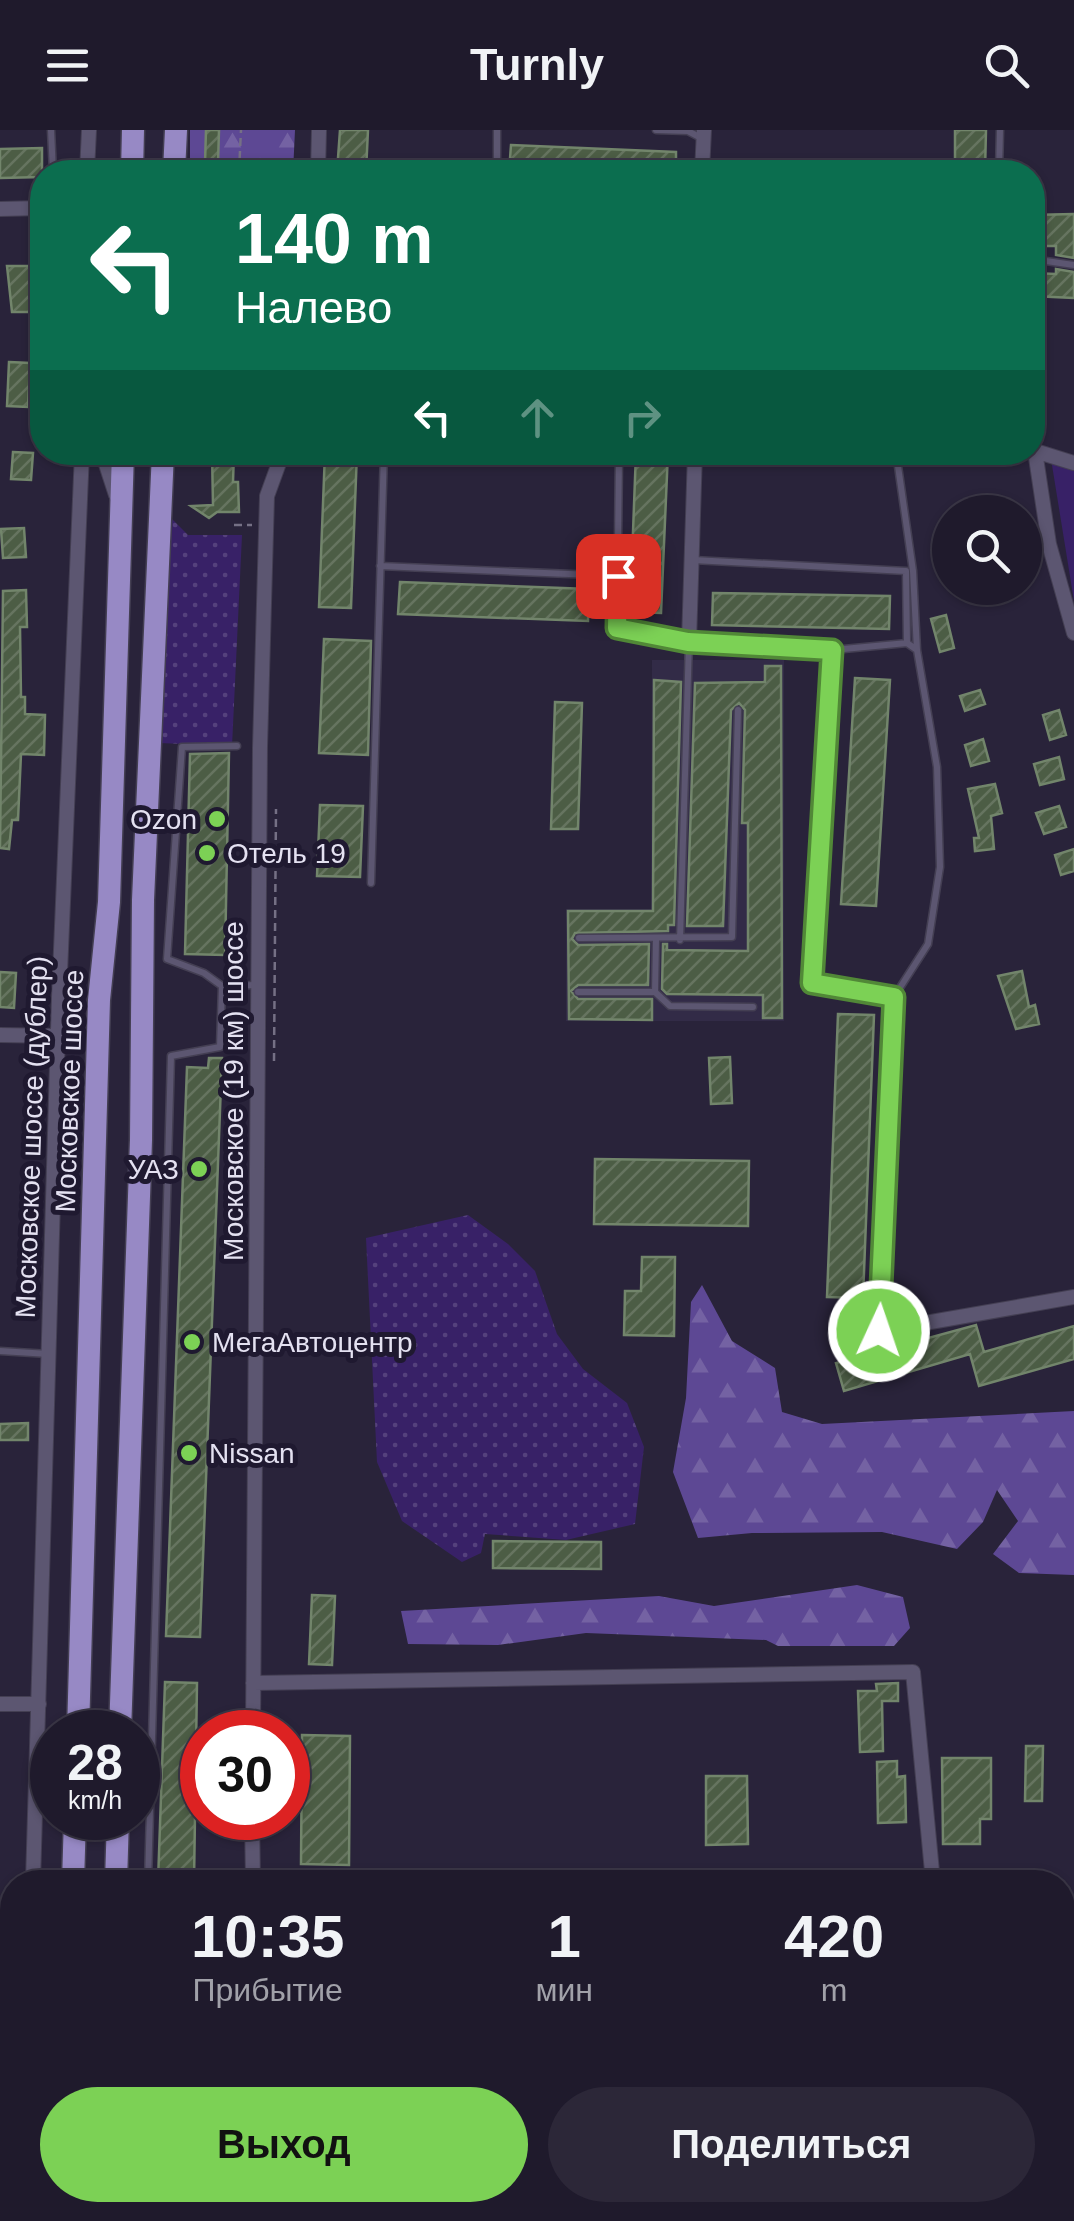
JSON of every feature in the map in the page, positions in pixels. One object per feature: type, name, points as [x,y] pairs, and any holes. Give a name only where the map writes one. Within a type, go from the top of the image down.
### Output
[{"type":"main road","points":[[132,160],[133,130]]},
{"type":"main road","points":[[175,160],[176,130]]},
{"type":"main road","name":"Московское шоссе","points":[[79,1710],[99,1000],[108,902],[123,465]]},
{"type":"main road","points":[[121,1710],[141,1140],[143,900],[163,465]]},
{"type":"main road","points":[[108,902],[126,915],[143,900]]},
{"type":"main road","points":[[105,955],[114,944],[126,940],[142,956]]},
{"type":"main road","points":[[73,1870],[74,1840]]},
{"type":"main road","points":[[116,1870],[117,1840]]},
{"type":"street","points":[[87,160],[88,130]]},
{"type":"street","points":[[318,160],[319,130]]},
{"type":"street","points":[[703,160],[704,135]]},
{"type":"street","points":[[0,208],[30,208]]},
{"type":"street","points":[[1045,454],[1074,462]]},
{"type":"street","name":"Московское шоссе (дублер)","points":[[33,1870],[58,1036],[81,465]]},
{"type":"street","points":[[106,465],[121,512]]},
{"type":"street","name":"Московское (19 км) шоссе","points":[[253,1710],[266,496],[278,465]]},
{"type":"street","points":[[695,465],[688,642],[832,650],[812,983],[894,997],[879,1331],[1074,1297]]},
{"type":"street","points":[[1036,465],[1049,544],[1074,633]]},
{"type":"street","points":[[0,1035],[58,1036]]},
{"type":"street","points":[[253,1684],[913,1672],[933,1870]]},
{"type":"street","points":[[0,1704],[39,1704]]},
{"type":"street","points":[[252,1840],[253,1870]]},
{"type":"lane","points":[[52,130],[53,160]]},
{"type":"lane","points":[[497,160],[498,130]]},
{"type":"lane","points":[[656,130],[704,135]]},
{"type":"lane","points":[[1000,130],[1000,160]]},
{"type":"lane","points":[[1045,260],[1074,266]]},
{"type":"lane","points":[[371,884],[384,465]]},
{"type":"lane","points":[[616,465],[617,628],[688,642],[680,940]]},
{"type":"lane","points":[[894,997],[928,944],[940,867],[937,766],[917,650],[898,465]]},
{"type":"lane","points":[[693,560],[910,571]]},
{"type":"lane","points":[[380,566],[618,576]]},
{"type":"lane","points":[[907,644],[910,571]]},
{"type":"lane","points":[[832,650],[907,644],[917,650]]},
{"type":"lane","points":[[580,938],[726,940],[735,930],[738,710]]},
{"type":"lane","points":[[236,746],[182,746],[167,959],[222,986],[259,985]]},
{"type":"lane","points":[[655,992],[656,940]]},
{"type":"lane","points":[[148,1870],[170,1056],[220,1046],[222,986]]},
{"type":"lane","points":[[578,992],[655,992],[670,1006],[753,1007]]},
{"type":"lane","points":[[0,1351],[50,1354]]},
{"type":"path","points":[[240,130],[240,160]]},
{"type":"path","points":[[274,1076],[276,801]]},
{"type":"shaded area","points":[[1051,459],[1074,467],[1074,601]]},
{"type":"shaded area","points":[[170,517],[188,535],[242,535],[232,746],[159,743]]},
{"type":"shaded area","points":[[652,660],[784,660],[784,1021],[566,1021],[566,909],[651,909]]},
{"type":"shaded area","points":[[468,1215],[508,1244],[535,1271],[557,1334],[583,1369],[627,1403],[644,1447],[635,1524],[566,1540],[485,1534],[481,1553],[462,1562],[402,1521],[377,1462],[366,1238]]},
{"type":"green space","points":[[190,130],[295,130],[294,160],[190,160]]},
{"type":"green space","points":[[702,1285],[732,1341],[775,1368],[782,1412],[822,1424],[1074,1411],[1074,1575],[1019,1573],[993,1554],[1018,1521],[997,1490],[983,1522],[957,1549],[882,1532],[752,1533],[698,1538],[673,1472],[686,1398],[691,1302]]},
{"type":"green space","points":[[857,1585],[903,1597],[910,1628],[894,1646],[778,1646],[766,1640],[586,1633],[498,1645],[408,1644],[401,1611],[659,1596],[714,1606]]},
{"type":"building","points":[[206,130],[219,130],[218,160],[205,160]]},
{"type":"building","points":[[340,130],[368,130],[367,160],[338,160]]},
{"type":"building","points":[[955,130],[986,130],[985,160],[955,160]]},
{"type":"building","points":[[511,145],[676,152],[676,160],[510,160]]},
{"type":"building","points":[[42,148],[42,160],[30,160],[30,177],[0,178],[0,149]]},
{"type":"building","points":[[1074,214],[1074,258],[1056,255],[1056,246],[1045,246],[1045,215]]},
{"type":"building","points":[[7,266],[30,266],[30,312],[12,312]]},
{"type":"building","points":[[1056,269],[1074,272],[1074,298],[1045,297],[1045,274],[1056,274]]},
{"type":"building","points":[[9,362],[30,363],[28,407],[7,406]]},
{"type":"building","points":[[13,452],[30,453],[31,480],[11,479]]},
{"type":"building","points":[[212,465],[234,465],[239,512],[217,512],[209,518],[191,506],[213,505]]},
{"type":"building","points":[[324,465],[356,465],[351,608],[319,607]]},
{"type":"building","points":[[636,465],[667,465],[661,613],[630,612]]},
{"type":"building","points":[[24,528],[26,557],[3,558],[1,529]]},
{"type":"building","points":[[400,582],[589,589],[588,621],[398,614]]},
{"type":"building","points":[[26,590],[27,627],[20,627],[21,697],[25,697],[25,714],[45,715],[44,755],[21,754],[18,820],[12,820],[9,849],[0,848],[3,591]]},
{"type":"building","points":[[713,593],[890,596],[889,629],[712,625]]},
{"type":"building","points":[[946,615],[954,648],[940,652],[931,619]]},
{"type":"building","points":[[324,639],[371,641],[368,755],[319,753]]},
{"type":"building","points":[[765,666],[781,666],[782,1018],[763,1018],[763,995],[667,994],[662,989],[663,944],[667,944],[667,950],[748,951],[748,823],[742,823],[745,710],[739,703],[731,710],[723,926],[687,926],[695,683],[765,682]]},
{"type":"building","points":[[855,678],[890,680],[876,906],[841,904]]},
{"type":"building","points":[[654,680],[681,682],[674,925],[668,925],[668,931],[575,933],[572,939],[578,945],[649,944],[648,985],[578,985],[571,991],[578,999],[652,999],[652,1020],[569,1019],[568,911],[653,911]]},
{"type":"building","points":[[980,690],[985,704],[965,711],[960,696]]},
{"type":"building","points":[[555,702],[582,703],[578,829],[551,829]]},
{"type":"building","points":[[1059,710],[1066,735],[1050,740],[1043,715]]},
{"type":"building","points":[[983,739],[989,761],[971,766],[965,745]]},
{"type":"building","name":"Отель 19","points":[[229,753],[225,955],[185,954],[190,754]]},
{"type":"building","points":[[1059,757],[1064,779],[1040,785],[1034,764]]},
{"type":"building","points":[[995,784],[1002,813],[991,816],[994,849],[975,851],[974,838],[979,838],[968,789]]},
{"type":"building","points":[[320,805],[363,806],[360,877],[317,876]]},
{"type":"building","points":[[1059,806],[1066,827],[1044,834],[1036,813]]},
{"type":"building","points":[[1074,849],[1074,871],[1061,875],[1055,855]]},
{"type":"building","points":[[1022,971],[1029,1007],[1035,1005],[1039,1024],[1016,1029],[998,976]]},
{"type":"building","points":[[0,972],[16,973],[14,1008],[0,1007]]},
{"type":"building","points":[[838,1014],[874,1015],[863,1298],[827,1297]]},
{"type":"building","points":[[730,1057],[732,1103],[711,1104],[709,1058]]},
{"type":"building","name":"Nissan","points":[[209,1058],[222,1058],[200,1637],[166,1636],[187,1067],[208,1068]]},
{"type":"building","points":[[595,1159],[749,1161],[748,1226],[594,1224]]},
{"type":"building","points":[[642,1257],[675,1257],[674,1336],[624,1335],[625,1291],[641,1291]]},
{"type":"building","points":[[976,1325],[984,1352],[1074,1326],[1074,1359],[979,1386],[970,1354],[844,1391],[836,1363]]},
{"type":"building","points":[[28,1423],[28,1440],[0,1440],[0,1424]]},
{"type":"building","points":[[493,1541],[601,1542],[601,1569],[493,1568]]},
{"type":"building","points":[[312,1595],[335,1596],[332,1665],[309,1664]]},
{"type":"building","points":[[165,1682],[197,1683],[197,1710],[180,1710],[180,1840],[195,1840],[194,1870],[158,1870]]},
{"type":"building","points":[[898,1683],[898,1701],[882,1701],[883,1751],[860,1752],[858,1691],[877,1691],[876,1684]]},
{"type":"building","points":[[310,1735],[350,1736],[349,1865],[301,1864],[301,1840],[310,1840]]},
{"type":"building","points":[[1026,1746],[1043,1746],[1042,1801],[1025,1801]]},
{"type":"building","points":[[942,1758],[991,1758],[991,1819],[980,1819],[980,1844],[943,1844]]},
{"type":"building","points":[[897,1761],[897,1777],[905,1776],[906,1822],[878,1823],[877,1762]]},
{"type":"building","points":[[706,1776],[747,1776],[748,1844],[706,1845]]},
{"type":"place","name":"Ozon","points":[[217,819]]},
{"type":"place","name":"Отель 19","points":[[207,853]]},
{"type":"place","name":"УАЗ","points":[[199,1169]]},
{"type":"place","name":"МегаАвтоцентр","points":[[192,1342]]},
{"type":"place","name":"Nissan","points":[[189,1453]]},
{"type":"route","points":[[618,576],[617,628],[688,642],[832,650],[812,983],[894,997],[879,1331]]}]
